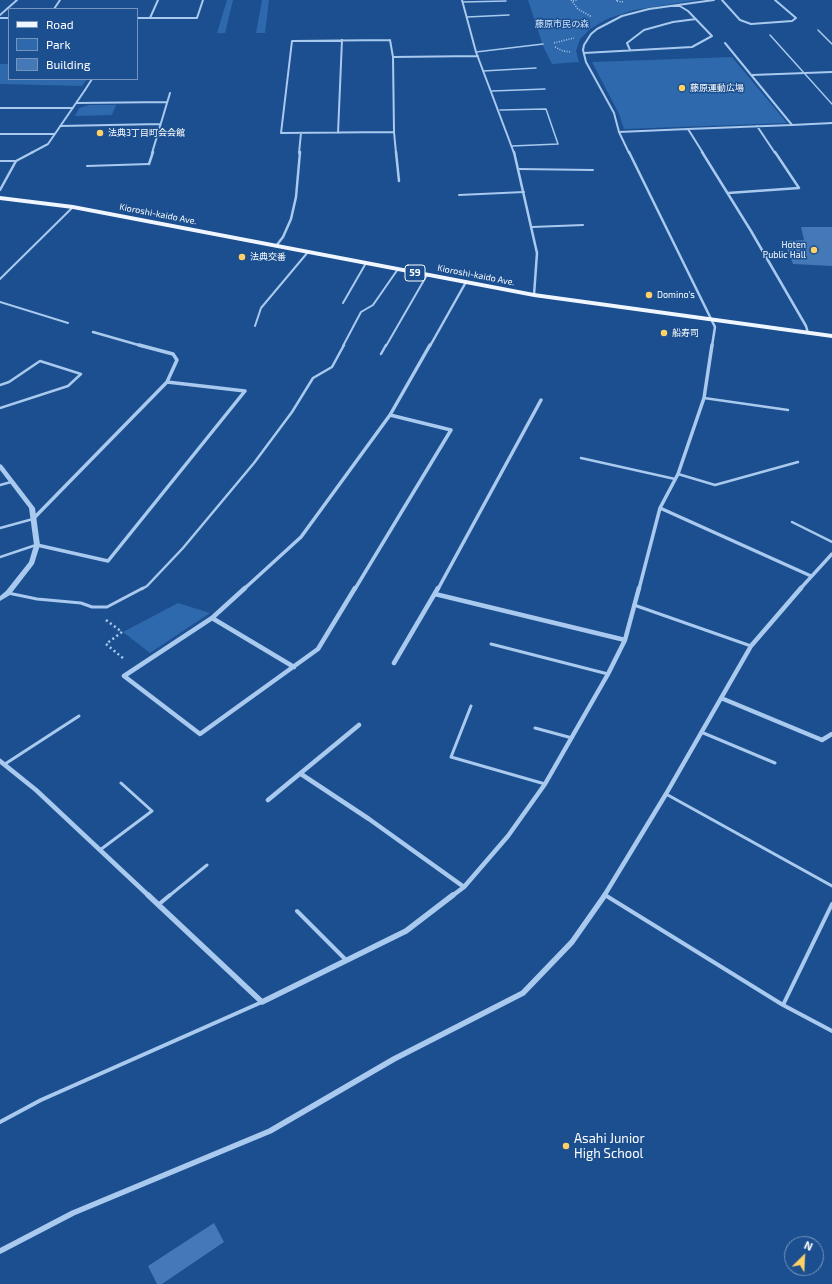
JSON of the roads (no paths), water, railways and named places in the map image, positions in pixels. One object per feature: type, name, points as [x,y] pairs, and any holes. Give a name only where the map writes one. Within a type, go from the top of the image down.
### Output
[{"type":"main road","name":"Kioroshi-kaido Ave.","points":[[0,198],[74,207],[534,295],[711,321],[832,336]]},
{"type":"street","points":[[0,15],[17,0]]},
{"type":"street","points":[[150,18],[158,0]]},
{"type":"street","points":[[138,18],[197,18],[203,0]]},
{"type":"street","points":[[0,761],[36,790],[262,1002],[406,931],[464,887],[508,836],[545,784],[608,674],[625,640],[660,508],[678,474],[704,398],[715,327],[619,132],[614,113],[586,62],[584,45],[586,40],[597,29],[611,21],[637,12],[714,0]]},
{"type":"street","points":[[722,0],[740,20],[751,24],[792,21],[796,18],[775,0]]},
{"type":"street","points":[[462,1],[476,52],[500,110],[512,146],[524,192],[537,253],[534,295]]},
{"type":"street","points":[[584,53],[692,47],[712,36],[688,11],[678,5]]},
{"type":"street","points":[[630,50],[627,43],[644,30],[673,22],[696,19]]},
{"type":"street","points":[[338,133],[342,40]]},
{"type":"street","points":[[394,132],[281,133],[292,41],[390,40],[393,57],[394,132],[399,181]]},
{"type":"street","points":[[725,43],[792,125]]},
{"type":"street","points":[[393,57],[478,56]]},
{"type":"street","points":[[752,75],[832,72]]},
{"type":"street","points":[[0,190],[16,161],[48,144],[91,80]]},
{"type":"street","points":[[149,164],[170,93]]},
{"type":"street","points":[[77,102],[167,102]]},
{"type":"street","points":[[0,108],[73,108]]},
{"type":"street","points":[[619,132],[832,123]]},
{"type":"street","points":[[60,126],[160,124]]},
{"type":"street","points":[[728,192],[799,188],[757,126]]},
{"type":"street","points":[[688,129],[759,244],[806,326],[808,333]]},
{"type":"street","points":[[276,246],[283,237],[291,219],[296,197],[301,133]]},
{"type":"street","points":[[0,134],[54,134]]},
{"type":"street","points":[[390,416],[451,430],[318,649],[200,734],[124,676],[212,618],[301,537],[390,416],[466,282]]},
{"type":"street","points":[[33,519],[167,382],[177,360],[173,354],[93,332]]},
{"type":"street","points":[[37,545],[108,561],[245,391],[167,382]]},
{"type":"street","points":[[394,663],[435,594],[541,400]]},
{"type":"street","points":[[0,466],[32,508],[37,545],[32,562],[8,593],[0,599]]},
{"type":"street","points":[[660,508],[811,576]]},
{"type":"street","points":[[0,1251],[73,1213],[270,1131],[394,1059],[523,994],[572,942],[605,895],[752,646],[811,576],[832,554]]},
{"type":"street","points":[[435,594],[625,640]]},
{"type":"street","points":[[212,618],[294,667]]},
{"type":"street","points":[[721,698],[822,740],[832,734]]},
{"type":"street","points":[[268,800],[359,725]]},
{"type":"street","points":[[301,774],[369,819],[464,887]]},
{"type":"lane","points":[[462,1],[506,1]]},
{"type":"lane","points":[[467,16],[509,15]]},
{"type":"lane","points":[[818,30],[832,44]]},
{"type":"lane","points":[[770,35],[832,104]]},
{"type":"lane","points":[[476,52],[543,44]]},
{"type":"lane","points":[[483,71],[536,68]]},
{"type":"lane","points":[[492,91],[545,89]]},
{"type":"lane","points":[[500,110],[546,109],[558,144],[512,146]]},
{"type":"lane","points":[[0,161],[16,161]]},
{"type":"lane","points":[[87,166],[149,164]]},
{"type":"lane","points":[[518,169],[593,170]]},
{"type":"lane","points":[[459,195],[524,192]]},
{"type":"lane","points":[[0,279],[74,207]]},
{"type":"lane","points":[[532,227],[584,225]]},
{"type":"lane","points":[[255,326],[261,308],[308,252]]},
{"type":"lane","points":[[343,303],[366,263]]},
{"type":"lane","points":[[8,593],[37,599],[81,603],[92,607],[106,607],[147,586],[183,548],[254,463],[292,412],[313,378],[332,367],[361,312],[373,305],[398,269]]},
{"type":"lane","points":[[381,354],[427,275]]},
{"type":"lane","points":[[0,302],[68,323]]},
{"type":"lane","points":[[0,384],[9,382],[40,361],[81,374],[68,386],[0,408]]},
{"type":"lane","points":[[704,398],[788,410]]},
{"type":"lane","points":[[581,458],[675,479]]},
{"type":"lane","points":[[678,474],[715,485],[798,462]]},
{"type":"lane","points":[[0,486],[11,482]]},
{"type":"lane","points":[[0,528],[33,519]]},
{"type":"lane","points":[[792,522],[832,542]]},
{"type":"lane","points":[[0,558],[37,545]]},
{"type":"lane","points":[[634,605],[752,646]]},
{"type":"lane","points":[[491,644],[608,674]]},
{"type":"lane","points":[[471,706],[451,758],[545,784]]},
{"type":"lane","points":[[5,764],[78,716]]},
{"type":"lane","points":[[535,728],[572,738]]},
{"type":"lane","points":[[702,732],[775,763]]},
{"type":"lane","points":[[100,850],[152,811],[121,784]]},
{"type":"lane","points":[[666,794],[832,886]]},
{"type":"lane","points":[[158,905],[207,864]]},
{"type":"lane","points":[[605,895],[783,1005],[832,1031]]},
{"type":"lane","points":[[783,1005],[832,904]]},
{"type":"lane","points":[[297,911],[346,960]]},
{"type":"lane","points":[[0,1122],[41,1100],[262,1002]]},
{"type":"place","name":"藤原運動広場","points":[[682,88]]},
{"type":"place","name":"法典3丁目町会会館","points":[[100,133]]},
{"type":"place","name":"Hoten Public Hall","points":[[814,250]]},
{"type":"place","name":"法典交番","points":[[242,257]]},
{"type":"place","name":"Domino's","points":[[649,295]]},
{"type":"place","name":"船寿司","points":[[664,333]]},
{"type":"place","name":"Asahi Junior High School","points":[[566,1146]]},
{"type":"park label","name":"藤原市民の森","points":[[562,24]]}]
